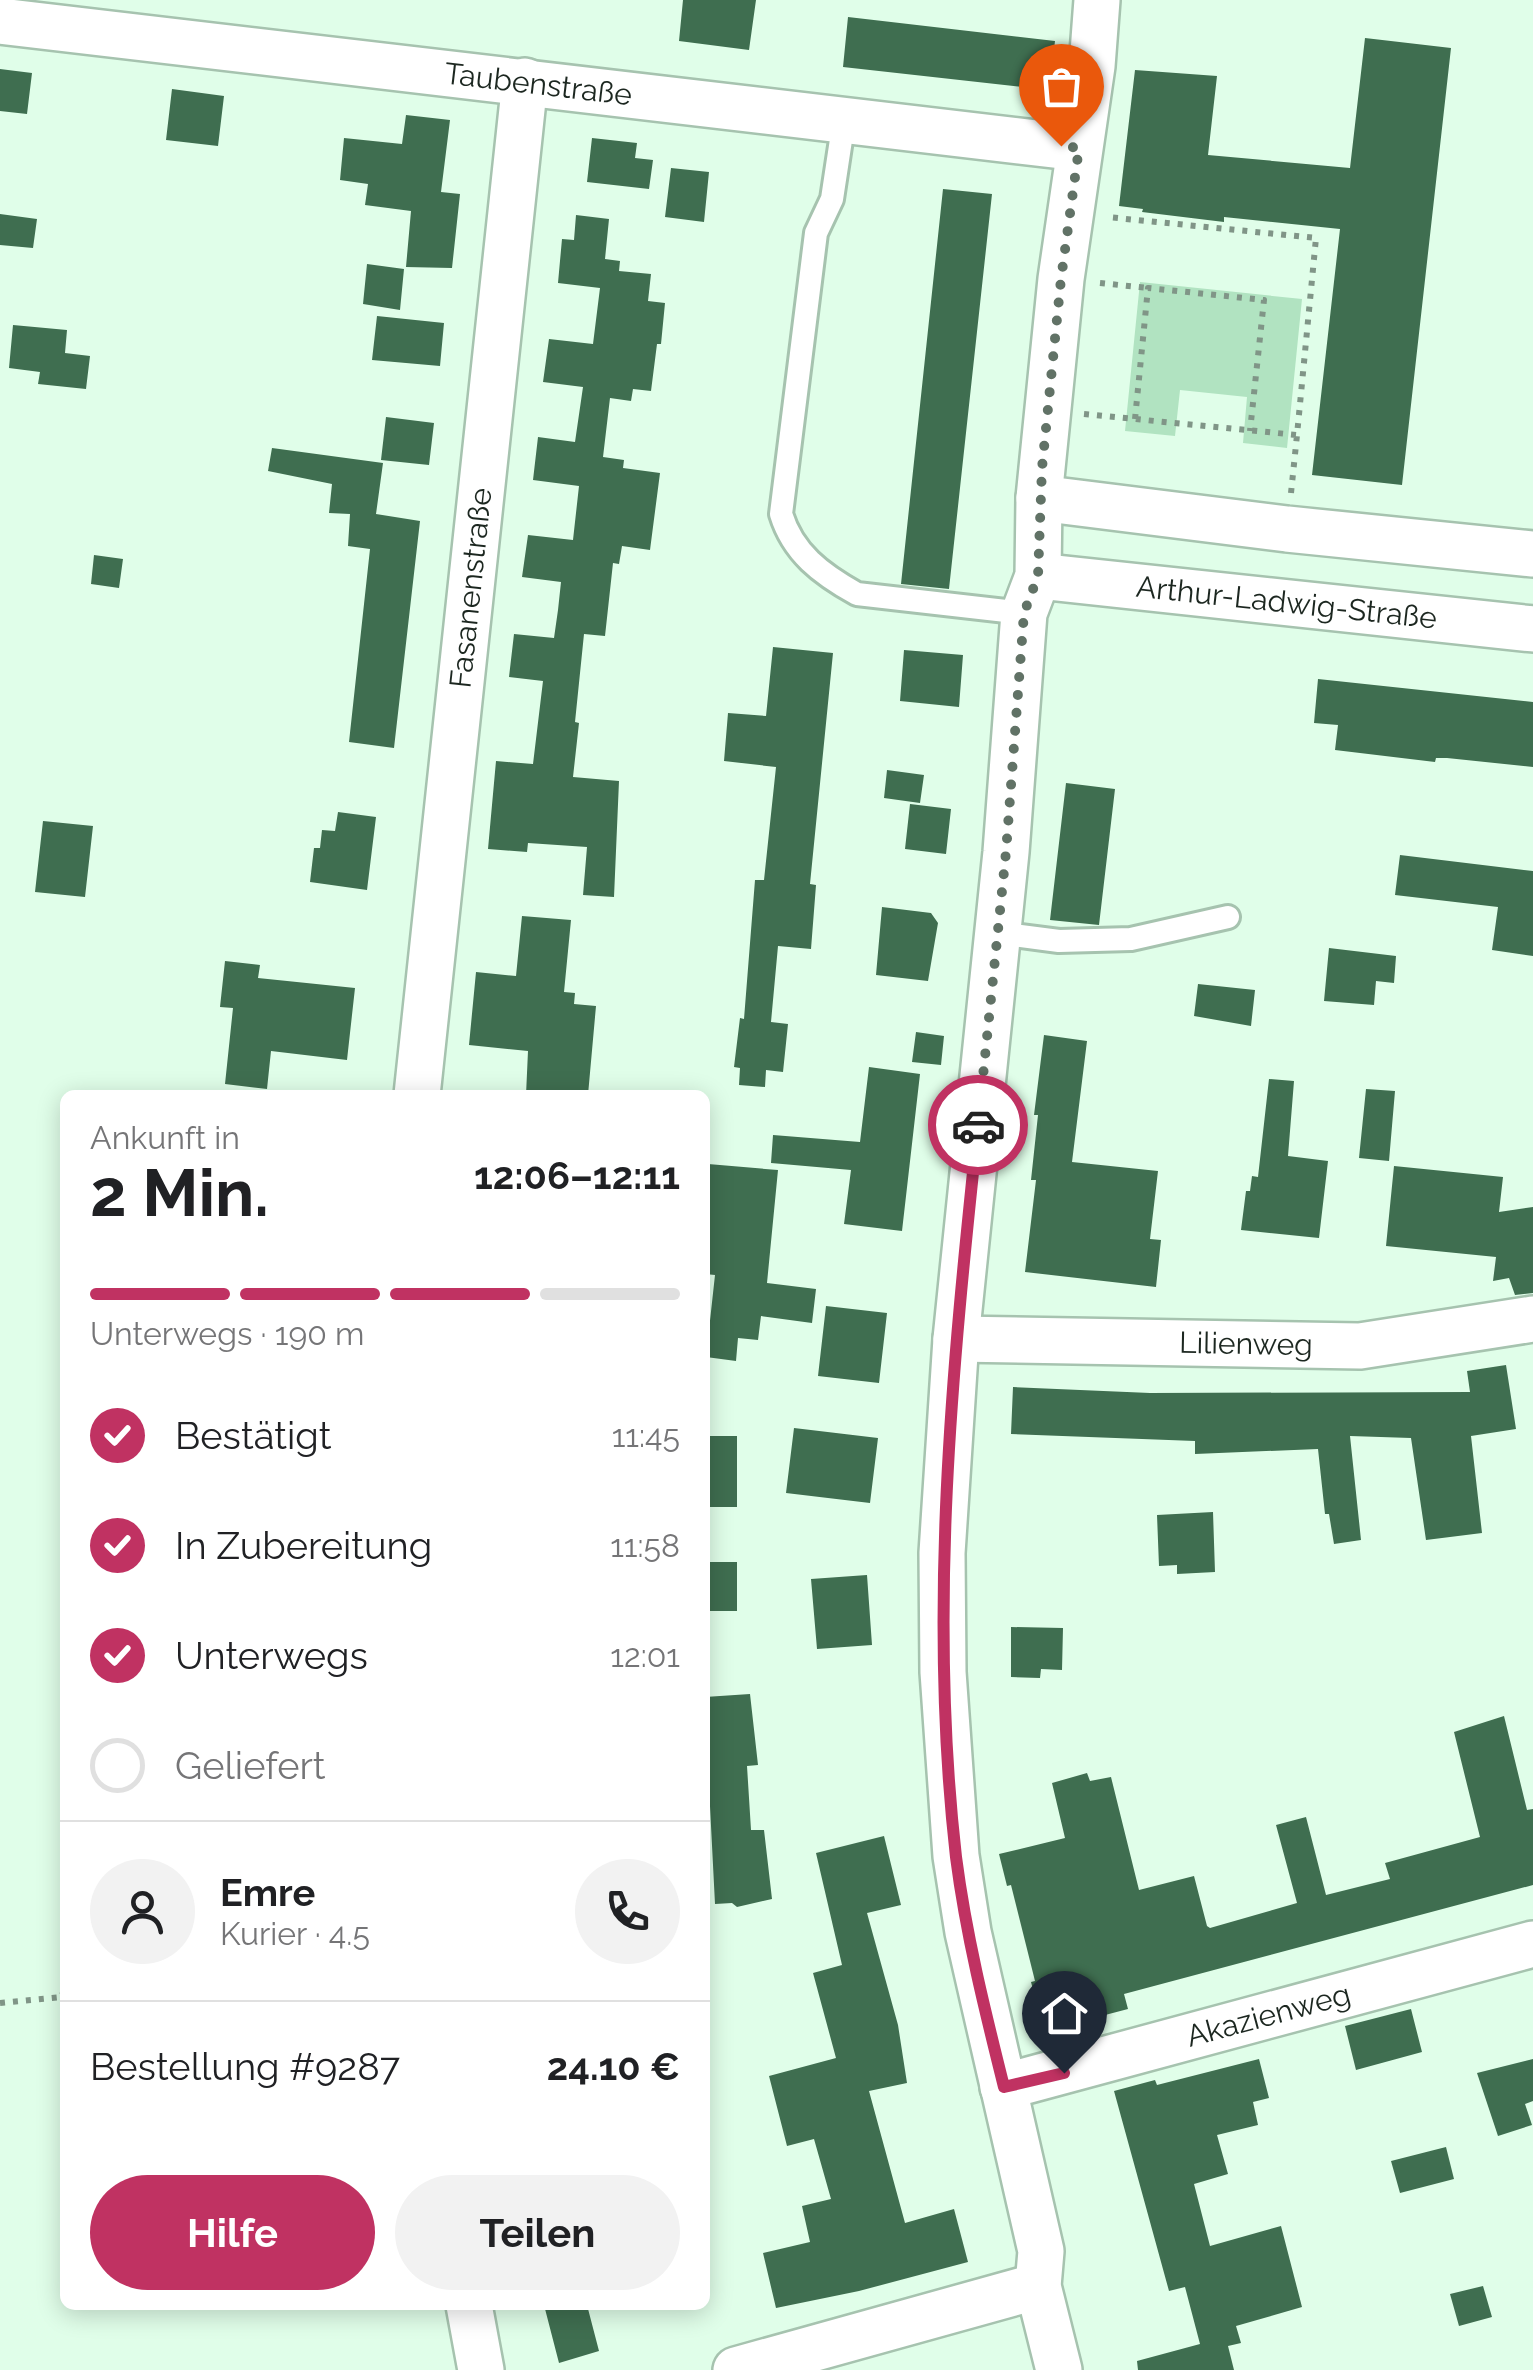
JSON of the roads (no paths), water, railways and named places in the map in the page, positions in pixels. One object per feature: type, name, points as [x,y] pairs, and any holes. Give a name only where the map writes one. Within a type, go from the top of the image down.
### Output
[{"type":"street","points":[[1058,2370],[1038,2286],[1042,2250],[976,1972],[959,1875],[943,1672],[942,1553],[956,1339],[1039,498],[1098,0]]},
{"type":"street","name":"Taubenstraße","points":[[0,21],[1079,148]]},
{"type":"street","name":"Fasanenstraße","points":[[417,1090],[526,81]]},
{"type":"street","points":[[1039,498],[1533,554]]},
{"type":"street","name":"Arthur-Ladwig-Straße","points":[[1031,595],[1533,629]]},
{"type":"street","name":"Lilienweg","points":[[956,1339],[1360,1346],[1533,1319]]},
{"type":"street","name":"Akazienweg","points":[[1004,2087],[1533,1944]]},
{"type":"street","points":[[736,2370],[1038,2286]]},
{"type":"street","points":[[470,2310],[480,2370]]},
{"type":"lane","points":[[844,120],[832,199],[816,233],[781,514],[786,533],[798,552],[832,580],[857,594],[1031,595]]},
{"type":"lane","points":[[998,933],[1059,941],[1130,939],[1228,918]]}]
